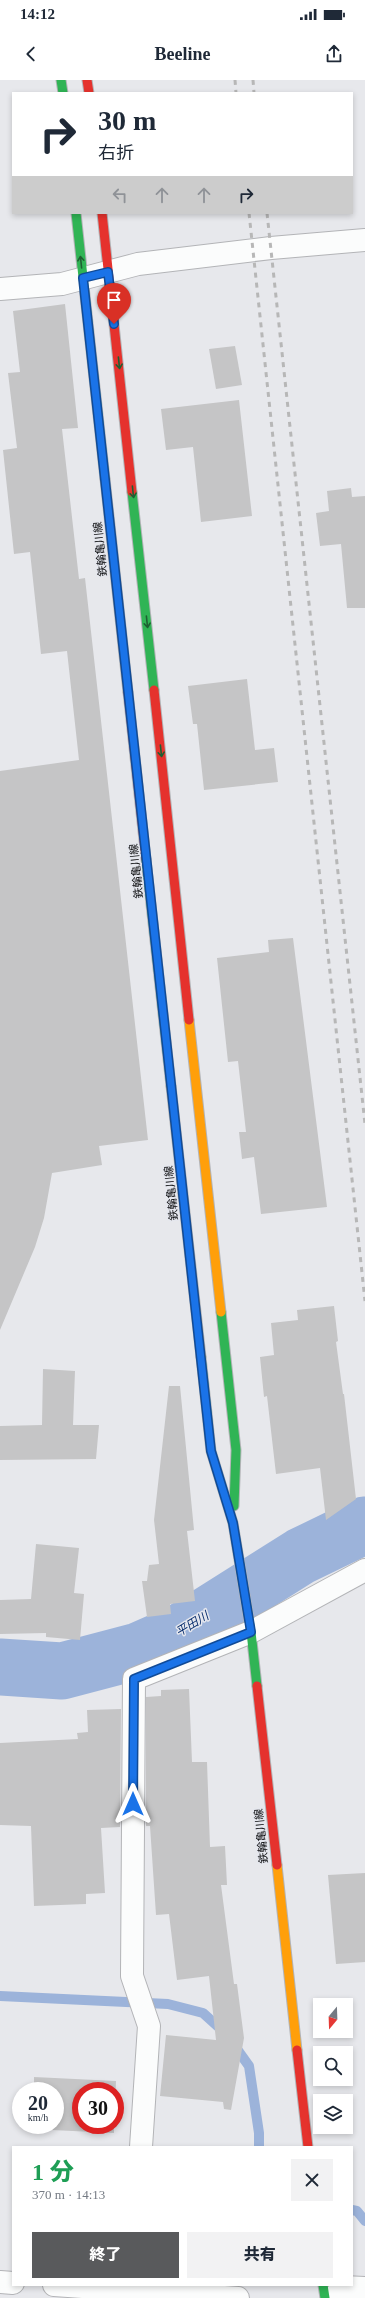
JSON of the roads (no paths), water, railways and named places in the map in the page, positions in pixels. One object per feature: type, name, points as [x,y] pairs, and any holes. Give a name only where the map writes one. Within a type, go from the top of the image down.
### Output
[{"type":"main road","points":[[61,80],[63,92]]},
{"type":"main road","points":[[88,80],[89,92]]},
{"type":"main road","name":"鉄輪亀川線","points":[[76,214],[211,1451],[233,1523],[250,1626],[308,2146]]},
{"type":"main road","name":"鉄輪亀川線","points":[[102,214],[236,1450],[233,1523]]},
{"type":"main road","points":[[323,2286],[325,2298]]},
{"type":"street","points":[[0,289],[62,284],[138,264],[271,248],[365,240]]},
{"type":"street","points":[[141,2146],[148,2026],[132,1976],[134,1679],[250,1626],[365,1570]]},
{"type":"street","points":[[0,2282],[12,2283]]},
{"type":"street","points":[[67,2286],[238,2298]]},
{"type":"street","points":[[333,2298],[343,2288],[365,2288]]},
{"type":"waterway","name":"平田川","points":[[0,1667],[62,1671],[138,1651],[179,1633],[301,1556],[365,1525]]},
{"type":"waterway","points":[[0,1996],[168,2004],[203,2013],[224,2032]]},
{"type":"waterway","points":[[234,2045],[249,2066],[259,2133],[259,2146]]},
{"type":"waterway","points":[[353,2210],[357,2211],[365,2221]]},
{"type":"railway","points":[[235,80],[236,92]]},
{"type":"railway","points":[[253,80],[254,92]]},
{"type":"railway","points":[[249,214],[365,1301]]},
{"type":"railway","points":[[267,214],[365,1124]]}]
